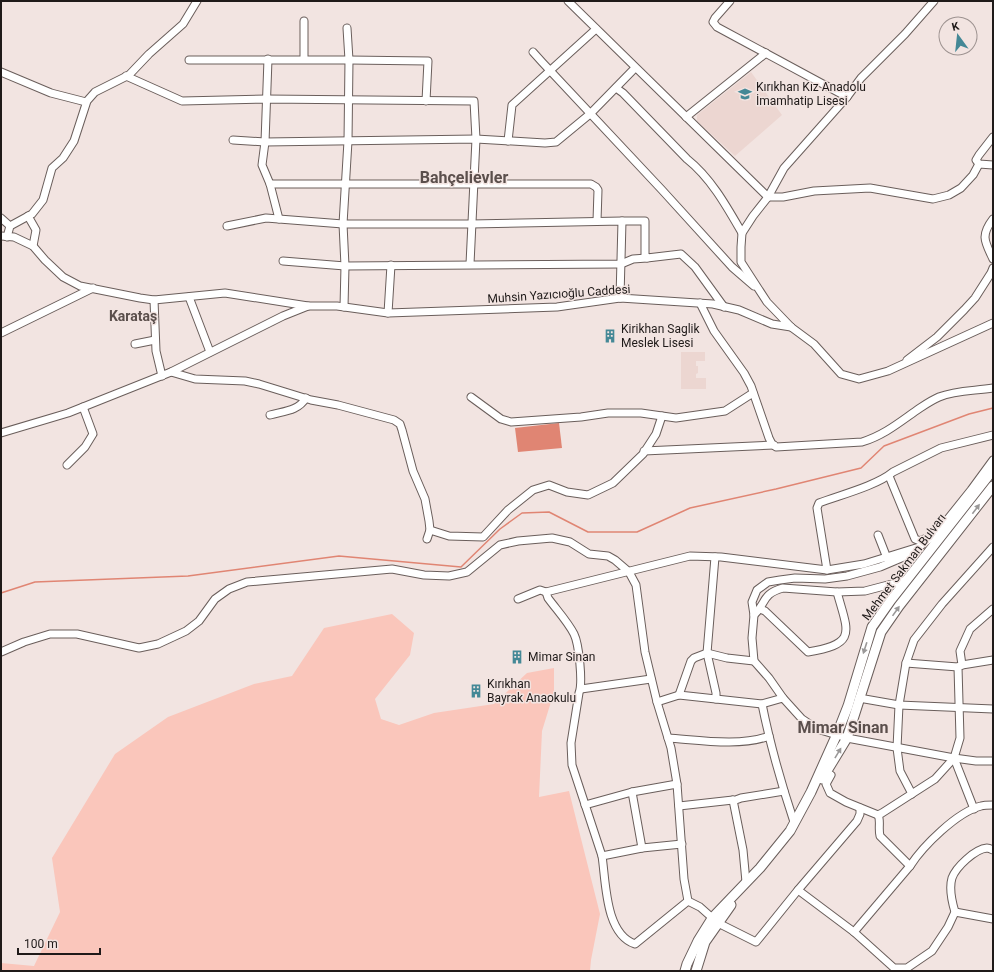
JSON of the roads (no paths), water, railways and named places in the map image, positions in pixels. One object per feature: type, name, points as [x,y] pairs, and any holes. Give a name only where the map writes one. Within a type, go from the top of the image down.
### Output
[{"type":"main road","name":"Mehmet Sakman Bulvarı","points":[[716,920],[746,882],[760,868],[790,831],[811,792],[848,706],[872,627],[993,470]]},
{"type":"main road","name":"Mehmet Sakman Bulvarı","points":[[716,920],[728,909],[763,870],[794,833],[814,793],[846,738],[881,632],[899,606],[993,486]]},
{"type":"main road","points":[[685,971],[698,941],[716,920]]},
{"type":"main road","points":[[696,971],[704,942],[716,920]]},
{"type":"street","points":[[28,216],[36,230],[33,246],[14,237],[4,237],[10,226],[28,216],[32,214],[43,200],[52,168],[63,158],[74,141],[86,102],[95,92],[126,76],[184,24],[197,1]]},
{"type":"street","points":[[568,1],[768,197],[814,191],[865,188],[933,199],[949,195],[961,188],[973,175],[979,164]]},
{"type":"street","points":[[730,1],[715,18],[714,22],[717,27],[847,97]]},
{"type":"street","points":[[791,327],[767,302],[741,262],[742,233],[768,197],[784,168],[847,97],[860,78],[905,34],[934,1]]},
{"type":"street","points":[[304,21],[304,59]]},
{"type":"street","points":[[344,307],[345,266],[343,224],[348,141],[349,60],[347,28]]},
{"type":"street","points":[[508,141],[512,105],[596,29]]},
{"type":"street","points":[[533,52],[732,267],[760,292]]},
{"type":"street","points":[[686,117],[766,53]]},
{"type":"street","points":[[189,60],[304,59],[428,62],[426,101]]},
{"type":"street","points":[[268,60],[265,142],[262,165],[270,184],[279,219]]},
{"type":"street","points":[[233,140],[265,142],[476,139],[545,143],[556,142],[590,114],[635,68]]},
{"type":"street","points":[[2,72],[51,93],[86,102]]},
{"type":"street","points":[[126,76],[182,101],[266,99],[348,101],[474,101],[476,139],[470,264]]},
{"type":"street","points":[[616,88],[624,94],[687,159],[697,167],[726,204],[742,233]]},
{"type":"street","points":[[979,164],[976,160],[993,136]]},
{"type":"street","points":[[979,164],[993,165]]},
{"type":"street","points":[[270,184],[592,184],[598,190],[597,221]]},
{"type":"street","points":[[1,218],[10,226]]},
{"type":"street","points":[[227,226],[266,218],[343,224],[471,224],[645,221],[645,257],[647,258]]},
{"type":"street","points":[[993,219],[985,233],[985,242],[993,259]]},
{"type":"street","points":[[620,298],[622,221]]},
{"type":"street","name":"Muhsin Yazıcıoğlu Caddesi","points":[[33,246],[63,277],[80,286],[154,300],[225,294],[308,306],[344,307],[388,313],[557,307],[620,298],[700,303],[739,310],[772,324],[791,327],[814,344],[841,374],[859,379],[888,371],[993,323]]},
{"type":"street","points":[[283,261],[345,266],[621,264],[633,259],[681,254],[695,267],[724,307]]},
{"type":"street","points":[[388,313],[392,265]]},
{"type":"street","points":[[902,365],[915,353],[937,337],[964,310],[975,298],[993,268]]},
{"type":"street","points":[[1,333],[93,288]]},
{"type":"street","points":[[189,297],[210,352]]},
{"type":"street","points":[[154,300],[156,351],[162,376]]},
{"type":"street","points":[[700,303],[714,331],[744,373],[769,438],[774,445]]},
{"type":"street","points":[[1,433],[68,413],[162,376],[284,316],[308,306]]},
{"type":"street","points":[[135,344],[155,340]]},
{"type":"street","points":[[171,372],[195,379],[245,381],[274,388],[281,392],[394,420],[400,424],[413,471],[425,499],[430,530],[427,539]]},
{"type":"street","points":[[644,451],[774,445],[776,447],[785,447],[862,442],[887,432],[938,397],[954,393],[993,388]]},
{"type":"street","points":[[471,397],[501,419],[511,422],[581,417],[608,413],[641,413],[676,418],[725,412],[753,394]]},
{"type":"street","points":[[270,415],[296,409],[301,406],[306,398]]},
{"type":"street","points":[[67,466],[85,447],[93,434],[83,407]]},
{"type":"street","points":[[430,530],[449,536],[483,537],[508,510],[534,490],[549,485],[567,492],[588,495],[613,483],[644,451],[656,434],[662,416]]},
{"type":"street","points":[[827,570],[817,508],[819,503],[865,487],[941,448],[993,435]]},
{"type":"street","points":[[993,460],[935,535],[913,553],[880,567],[847,576],[825,579],[795,578],[768,582],[757,590],[752,602],[754,615],[752,638],[754,661],[769,678],[783,698],[802,719],[817,729],[846,738],[897,748],[954,758],[993,760]]},
{"type":"street","points":[[889,476],[914,539],[920,541],[935,535]]},
{"type":"street","points":[[878,535],[886,558]]},
{"type":"street","points":[[518,599],[540,590],[546,592],[690,556],[715,557],[827,570],[864,564],[886,558],[919,547],[935,535]]},
{"type":"street","points":[[1,652],[24,642],[50,634],[78,634],[139,648],[158,644],[186,631],[199,621],[215,599],[229,588],[247,582],[392,569],[448,576],[468,572],[500,545],[518,541],[552,538],[570,542],[589,554],[608,556],[616,560],[629,572],[636,585],[645,652],[657,702],[671,748],[677,784],[684,879],[688,901]]},
{"type":"street","points":[[912,794],[900,771],[897,748],[899,705],[906,664],[914,640],[942,604],[993,547]]},
{"type":"street","points":[[715,557],[707,653],[716,699]]},
{"type":"street","points":[[754,615],[760,609],[761,604],[767,595],[775,590],[783,588],[836,592],[865,591],[907,580]]},
{"type":"street","points":[[546,592],[548,598],[575,635],[581,666],[581,689],[579,693],[571,743],[572,766],[602,856],[612,921],[620,934],[630,943],[634,944],[688,901]]},
{"type":"street","points":[[760,609],[765,611],[808,652],[825,649],[839,643],[843,639],[847,629],[836,592]]},
{"type":"street","points":[[826,772],[831,775],[826,784],[830,793],[878,815],[935,778],[954,758],[960,738],[958,708],[960,651],[970,629],[993,609]]},
{"type":"street","points":[[679,695],[691,662],[694,658],[707,653],[727,658],[754,661]]},
{"type":"street","points":[[906,664],[960,666],[993,660]]},
{"type":"street","points":[[581,689],[651,679]]},
{"type":"street","points":[[657,702],[679,695],[762,704],[783,698]]},
{"type":"street","points":[[859,698],[899,705],[993,709]]},
{"type":"street","points":[[762,704],[769,736],[794,822]]},
{"type":"street","points":[[668,738],[736,742],[758,740],[769,736]]},
{"type":"street","points":[[954,758],[974,809]]},
{"type":"street","points":[[585,805],[632,792],[677,784]]},
{"type":"street","points":[[679,806],[733,801],[741,798],[784,791]]},
{"type":"street","points":[[632,792],[642,848]]},
{"type":"street","points":[[733,800],[743,850],[746,882]]},
{"type":"street","points":[[854,932],[929,842],[960,816],[980,806],[993,805]]},
{"type":"street","points":[[688,901],[700,907],[716,920],[756,942],[857,821],[860,814],[860,808]]},
{"type":"street","points":[[878,815],[880,818],[878,830],[880,836],[910,866]]},
{"type":"street","points":[[602,856],[642,848],[682,844]]},
{"type":"street","points":[[798,890],[854,932],[894,968],[907,968],[932,951],[948,927],[955,912],[952,901],[952,878],[960,866],[972,854],[986,848],[993,850]]},
{"type":"street","points":[[955,912],[993,919]]},
{"type":"waterway","points":[[1,593],[35,582],[188,576],[339,556],[461,567],[500,529],[522,513],[549,512],[588,532],[637,532],[690,508],[861,468],[884,446],[969,414],[993,408]]},
{"type":"place","name":"Kırıkhan Kız Anadolu İmamhatip Lisesi","points":[[745,94]]},
{"type":"place","name":"Kirikhan Saglik Meslek Lisesi","points":[[610,336]]},
{"type":"place","name":"Mimar Sinan","points":[[517,657]]},
{"type":"place","name":"Kırıkhan Bayrak Anaokulu","points":[[476,691]]},
{"type":"district","name":"Bahçelievler","points":[[464,177]]},
{"type":"district","name":"Karataş","points":[[133,316]]},
{"type":"district","name":"Mimar Sinan","points":[[843,727]]}]
